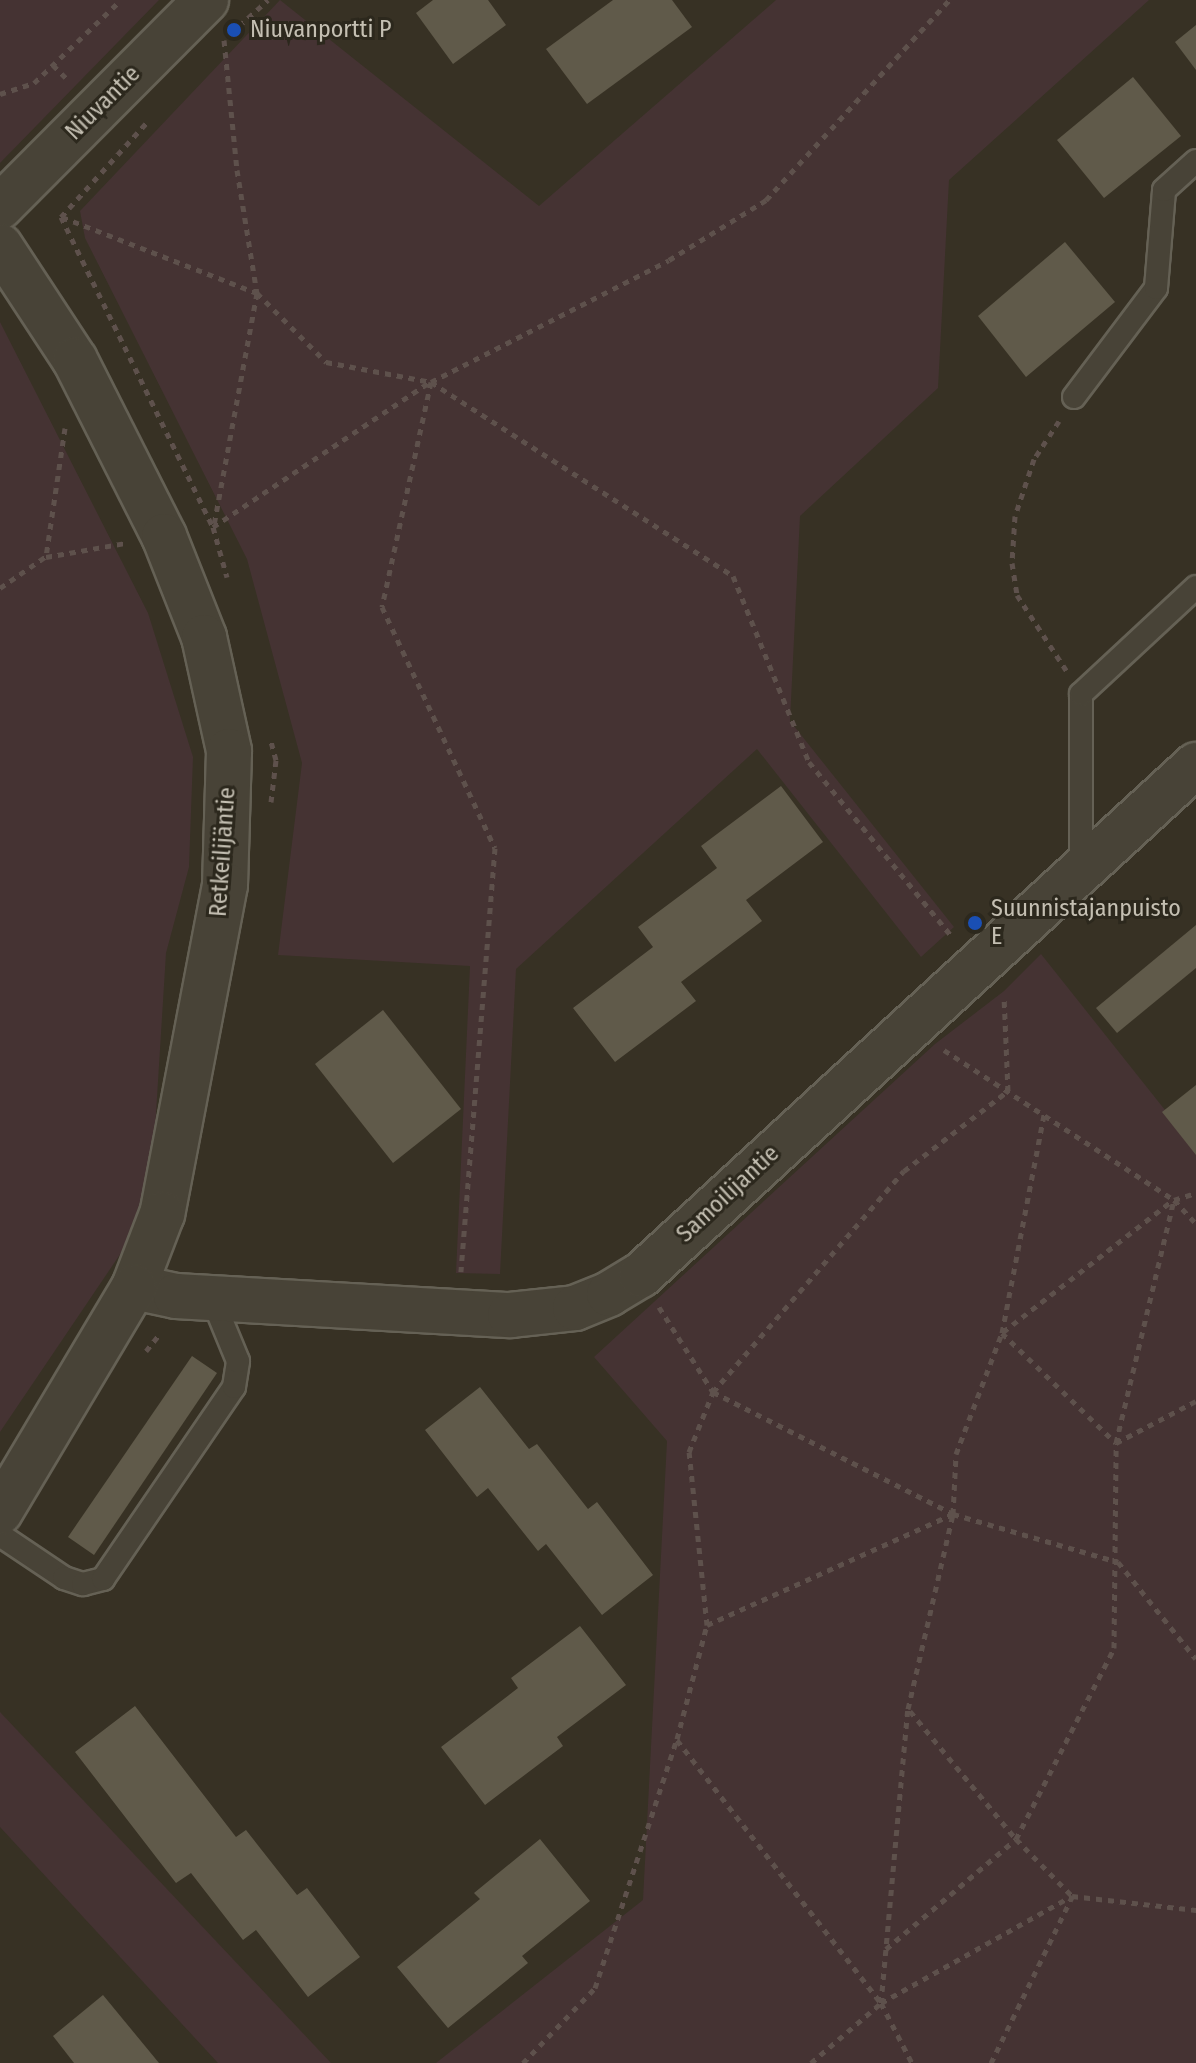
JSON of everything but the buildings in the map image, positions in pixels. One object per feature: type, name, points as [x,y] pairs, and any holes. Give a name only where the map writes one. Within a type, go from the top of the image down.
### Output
[{"type":"street","name":"Niuvantie","points":[[0,207],[206,0]]},
{"type":"street","name":"Retkeilijäntie","points":[[0,246],[75,360],[164,536],[204,637],[229,751],[225,885],[162,1214],[134,1287],[0,1512]]},
{"type":"street","name":"Samoilijantie","points":[[134,1287],[212,1298],[457,1314],[510,1315],[575,1308],[641,1275],[1196,765]]},
{"type":"lane","points":[[1074,397],[1156,288],[1164,190],[1196,161]]},
{"type":"lane","points":[[1081,870],[1081,694],[1196,587]]},
{"type":"lane","points":[[0,1535],[64,1578],[83,1584],[103,1579],[234,1387],[238,1361],[212,1298]]},
{"type":"path","points":[[0,94],[34,83],[121,0]]},
{"type":"path","points":[[213,50],[268,0]]},
{"type":"path","points":[[224,40],[257,293],[213,527],[431,382],[669,260],[766,200],[949,0]]},
{"type":"path","points":[[160,107],[61,217],[257,293],[326,362],[431,382],[733,576],[809,762],[956,941]]},
{"type":"path","points":[[431,382],[382,607],[495,848],[457,1314]]},
{"type":"path","points":[[1074,397],[1034,459],[1015,516],[1012,563],[1017,595],[1081,694]]},
{"type":"path","points":[[46,557],[66,420]]},
{"type":"path","points":[[0,588],[46,557],[164,536]]},
{"type":"path","points":[[1004,991],[1008,1091]]},
{"type":"path","points":[[913,1023],[935,1044],[1174,1200],[1196,1224]]},
{"type":"path","points":[[523,2063],[595,1988],[677,1739],[707,1625],[689,1452],[713,1392],[904,1171],[1008,1091]]},
{"type":"path","points":[[881,2003],[908,1709],[953,1514],[956,1454],[1002,1333],[1044,1114]]},
{"type":"path","points":[[1002,1333],[1174,1200],[1196,1193]]},
{"type":"path","points":[[886,1949],[1016,1839],[1114,1648],[1118,1562],[1116,1443],[1174,1200]]},
{"type":"path","points":[[650,1293],[713,1392],[953,1514],[1118,1562],[1196,1659]]},
{"type":"path","points":[[1002,1333],[1116,1443]]},
{"type":"path","points":[[1116,1443],[1196,1401]]},
{"type":"path","points":[[707,1625],[953,1514]]},
{"type":"path","points":[[908,1709],[1016,1839],[1072,1896]]},
{"type":"path","points":[[677,1739],[881,2003],[912,2063]]},
{"type":"path","points":[[991,2063],[1072,1896]]},
{"type":"path","points":[[811,2063],[881,2003],[1072,1896],[1196,1910]]},
{"type":"shaded area","points":[[0,0],[159,0],[0,163]]},
{"type":"shaded area","points":[[280,0],[539,206],[776,0],[1149,0],[949,180],[938,388],[800,516],[790,721],[954,927],[921,957],[757,749],[516,969],[500,1274],[456,1273],[470,966],[278,955],[302,763],[247,559],[85,238],[80,211]]},
{"type":"shaded area","points":[[0,322],[148,613],[193,757],[189,867],[166,953],[150,1210],[0,1432]]},
{"type":"shaded area","points":[[1041,954],[1196,1149],[1196,2063],[436,2063],[643,1900],[667,1441],[594,1357],[935,1044],[1004,991]]},
{"type":"shaded area","points":[[0,1712],[331,2063],[218,2063],[0,1827]]},
{"type":"place","name":"Niuvanportti P","points":[[234,30]]},
{"type":"place","name":"Suunnistajanpuisto E","points":[[975,923]]}]
